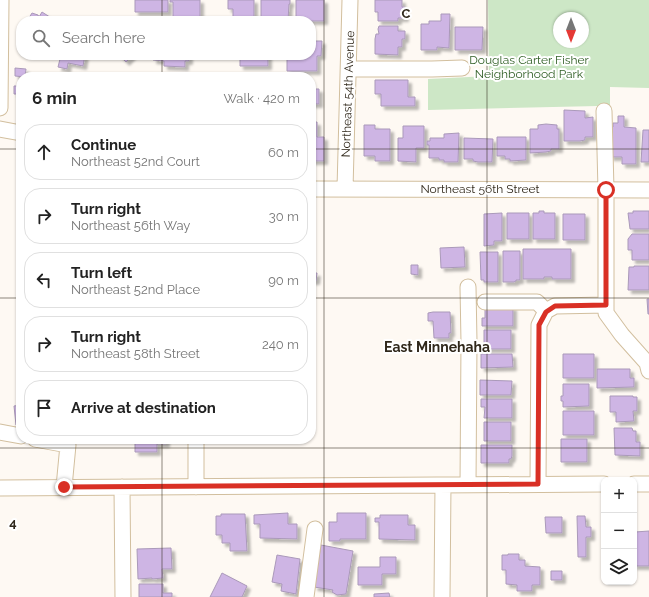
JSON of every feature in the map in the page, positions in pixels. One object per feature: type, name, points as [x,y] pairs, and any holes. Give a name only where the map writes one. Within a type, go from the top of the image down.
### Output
[{"type":"street","points":[[0,108],[1,0]]},
{"type":"street","name":"Northeast 54th Avenue","points":[[345,189],[350,0]]},
{"type":"street","points":[[348,69],[462,68]]},
{"type":"street","points":[[604,111],[606,190],[606,313],[622,335],[647,364],[649,371]]},
{"type":"street","points":[[0,129],[16,132]]},
{"type":"street","name":"Northeast 56th Street","points":[[316,189],[649,190]]},
{"type":"street","points":[[468,287],[470,342],[468,485]]},
{"type":"street","points":[[485,302],[536,302],[546,312]]},
{"type":"street","points":[[538,484],[539,325],[546,312],[555,306],[606,305]]},
{"type":"street","points":[[0,432],[16,435]]},
{"type":"street","points":[[62,444],[68,445],[64,487]]},
{"type":"street","points":[[196,444],[196,487]]},
{"type":"street","points":[[0,488],[601,484]]},
{"type":"street","points":[[637,484],[649,484]]},
{"type":"street","points":[[442,597],[443,485]]},
{"type":"street","points":[[122,487],[123,597]]},
{"type":"street","points":[[306,597],[315,529]]},
{"type":"green space","name":"Douglas Carter Fisher Neighborhood Park","points":[[488,0],[649,0],[649,88],[610,87],[610,107],[428,110],[428,79],[489,76]]},
{"type":"building","points":[[135,0],[168,0],[168,12],[135,12]]},
{"type":"building","points":[[170,0],[200,0],[200,16],[173,16],[173,2],[170,2]]},
{"type":"building","points":[[228,0],[254,0],[254,16],[233,16],[233,9],[228,9]]},
{"type":"building","points":[[261,0],[290,0],[288,16],[261,16]]},
{"type":"building","points":[[296,0],[324,0],[324,21],[316,21],[316,16],[296,16]]},
{"type":"building","points":[[375,0],[402,0],[402,7],[405,7],[405,18],[398,18],[398,21],[378,21],[378,12],[375,12]]},
{"type":"building","points":[[42,12],[48,16],[40,16]]},
{"type":"building","points":[[32,13],[38,16],[30,16]]},
{"type":"building","points":[[441,14],[450,14],[449,48],[437,47],[437,50],[421,50],[421,24],[429,24],[429,21],[441,21]]},
{"type":"building","points":[[379,26],[398,26],[398,31],[405,31],[405,39],[402,39],[402,47],[398,47],[398,55],[375,54],[375,39],[376,34],[379,34]]},
{"type":"building","points":[[455,27],[483,27],[482,50],[455,50]]},
{"type":"building","points":[[316,41],[322,41],[321,56],[317,56],[317,71],[287,71],[287,60],[316,60]]},
{"type":"building","points":[[60,60],[84,60],[83,66],[68,63],[67,69],[58,67]]},
{"type":"building","points":[[153,60],[189,60],[185,61],[185,67],[164,66],[164,61]]},
{"type":"building","points":[[240,60],[268,60],[268,66],[240,66]]},
{"type":"building","points":[[15,68],[26,69],[26,72],[16,72],[15,76]]},
{"type":"building","points":[[375,80],[408,80],[408,97],[415,97],[415,106],[381,106],[381,94],[375,94]]},
{"type":"building","points":[[14,86],[16,86],[16,94],[14,94]]},
{"type":"building","points":[[316,89],[319,89],[319,104],[316,104]]},
{"type":"building","points":[[564,110],[585,111],[585,118],[593,117],[593,137],[585,137],[585,140],[580,141],[564,141]]},
{"type":"building","points":[[618,116],[624,116],[624,127],[636,128],[636,164],[622,164],[622,157],[610,157],[610,127],[613,127],[613,123],[618,123]]},
{"type":"building","points":[[316,122],[317,137],[324,137],[324,161],[316,161]]},
{"type":"building","points":[[364,125],[375,125],[375,129],[390,129],[390,161],[375,161],[375,156],[364,156]]},
{"type":"building","points":[[538,125],[557,125],[557,129],[559,129],[559,149],[530,153],[530,129],[538,129]]},
{"type":"building","points":[[403,126],[424,126],[424,148],[416,148],[416,162],[398,161],[398,138],[403,138]]},
{"type":"building","points":[[643,130],[649,130],[649,162],[641,162]]},
{"type":"building","points":[[459,133],[458,162],[444,162],[444,160],[439,160],[439,158],[429,158],[429,145],[427,145],[427,141],[430,141],[430,138],[444,138],[444,134]]},
{"type":"building","points":[[497,137],[526,137],[526,160],[510,161],[510,159],[505,159],[505,156],[497,156]]},
{"type":"building","points":[[464,138],[493,139],[492,162],[478,162],[473,161],[473,159],[464,159]]},
{"type":"building","points":[[539,211],[544,211],[544,213],[555,213],[555,239],[533,239],[533,213],[539,213]]},
{"type":"building","points":[[633,211],[649,211],[649,229],[630,229],[628,213],[633,213]]},
{"type":"building","points":[[502,213],[502,241],[494,241],[494,245],[484,246],[484,214]]},
{"type":"building","points":[[507,213],[529,213],[529,239],[507,239]]},
{"type":"building","points":[[563,214],[585,214],[585,240],[563,240]]},
{"type":"building","points":[[632,234],[649,234],[649,260],[632,260],[632,250],[628,250],[628,239]]},
{"type":"building","points":[[464,247],[465,267],[441,268],[440,248]]},
{"type":"building","points":[[523,249],[571,249],[571,279],[552,279],[552,277],[544,277],[544,279],[523,279]]},
{"type":"building","points":[[503,251],[520,251],[520,280],[516,280],[514,282],[503,282]]},
{"type":"building","points":[[480,252],[498,252],[498,282],[484,282],[484,280],[481,280]]},
{"type":"building","points":[[411,265],[418,265],[418,275],[411,274]]},
{"type":"building","points":[[649,266],[649,290],[628,290],[629,267]]},
{"type":"building","points":[[647,299],[649,299],[649,314],[648,314]]},
{"type":"building","points":[[485,307],[513,307],[513,326],[482,326],[482,318],[485,318]]},
{"type":"building","points":[[450,312],[451,333],[449,333],[449,338],[434,338],[433,321],[428,321],[428,313]]},
{"type":"building","points":[[484,330],[511,330],[511,349],[484,349]]},
{"type":"building","points":[[481,354],[512,354],[513,367],[481,368]]},
{"type":"building","points":[[563,354],[594,354],[594,378],[563,378]]},
{"type":"building","points":[[597,369],[630,369],[630,378],[634,378],[634,387],[597,388]]},
{"type":"building","points":[[480,380],[512,381],[511,395],[480,395]]},
{"type":"building","points":[[563,384],[589,384],[589,406],[563,407],[561,396],[563,396]]},
{"type":"building","points":[[610,396],[637,397],[637,411],[633,411],[634,421],[616,422],[616,412],[610,412]]},
{"type":"building","points":[[481,399],[512,399],[512,418],[484,418],[485,407],[481,407]]},
{"type":"building","points":[[14,406],[16,406],[16,425]]},
{"type":"building","points":[[563,411],[594,411],[594,435],[563,435]]},
{"type":"building","points":[[484,422],[511,422],[511,441],[484,441]]},
{"type":"building","points":[[614,428],[632,428],[633,431],[636,431],[636,442],[640,442],[640,456],[615,455]]},
{"type":"building","points":[[561,439],[587,439],[587,462],[561,462]]},
{"type":"building","points":[[135,444],[157,444],[157,452],[135,452]]},
{"type":"building","points":[[481,445],[512,445],[512,456],[511,459],[509,459],[509,463],[481,463]]},
{"type":"building","points":[[288,513],[288,524],[297,524],[297,539],[260,538],[260,524],[254,524],[254,515]]},
{"type":"building","points":[[337,513],[366,513],[366,539],[340,539],[340,541],[329,541],[329,522],[337,522]]},
{"type":"building","points":[[221,514],[245,514],[247,551],[230,551],[230,543],[222,543],[222,535],[216,535],[216,516],[221,516]]},
{"type":"building","points":[[380,515],[408,515],[408,525],[415,525],[415,540],[379,539],[379,522],[375,522],[375,518],[380,518]]},
{"type":"building","points":[[577,516],[585,516],[586,527],[591,527],[591,537],[586,537],[586,557],[578,557]]},
{"type":"building","points":[[545,517],[562,517],[562,533],[546,533]]},
{"type":"building","points":[[649,531],[649,566],[637,566],[637,532]]},
{"type":"building","points":[[321,545],[353,551],[346,594],[337,595],[332,592],[333,590],[314,587]]},
{"type":"building","points":[[171,548],[172,569],[162,569],[163,578],[138,579],[137,549]]},
{"type":"building","points":[[519,554],[519,560],[525,560],[525,566],[540,567],[540,585],[532,585],[532,591],[517,591],[517,585],[506,584],[506,570],[502,570],[502,555]]},
{"type":"building","points":[[277,555],[300,559],[296,594],[281,591],[282,584],[272,582]]},
{"type":"building","points":[[380,557],[396,557],[396,574],[382,574],[382,585],[358,585],[358,567],[380,567]]},
{"type":"building","points":[[551,571],[562,571],[562,580],[551,580]]},
{"type":"building","points":[[222,573],[247,586],[242,597],[210,597]]},
{"type":"building","points":[[139,584],[163,584],[163,593],[172,593],[172,597],[139,597]]},
{"type":"building","points":[[389,593],[390,597],[374,597],[374,594]]},
{"type":"district","name":"East Minnehaha","points":[[437,347]]},
{"type":"route","points":[[64,487],[538,484],[539,325],[546,312],[555,306],[606,305],[606,190]]}]
